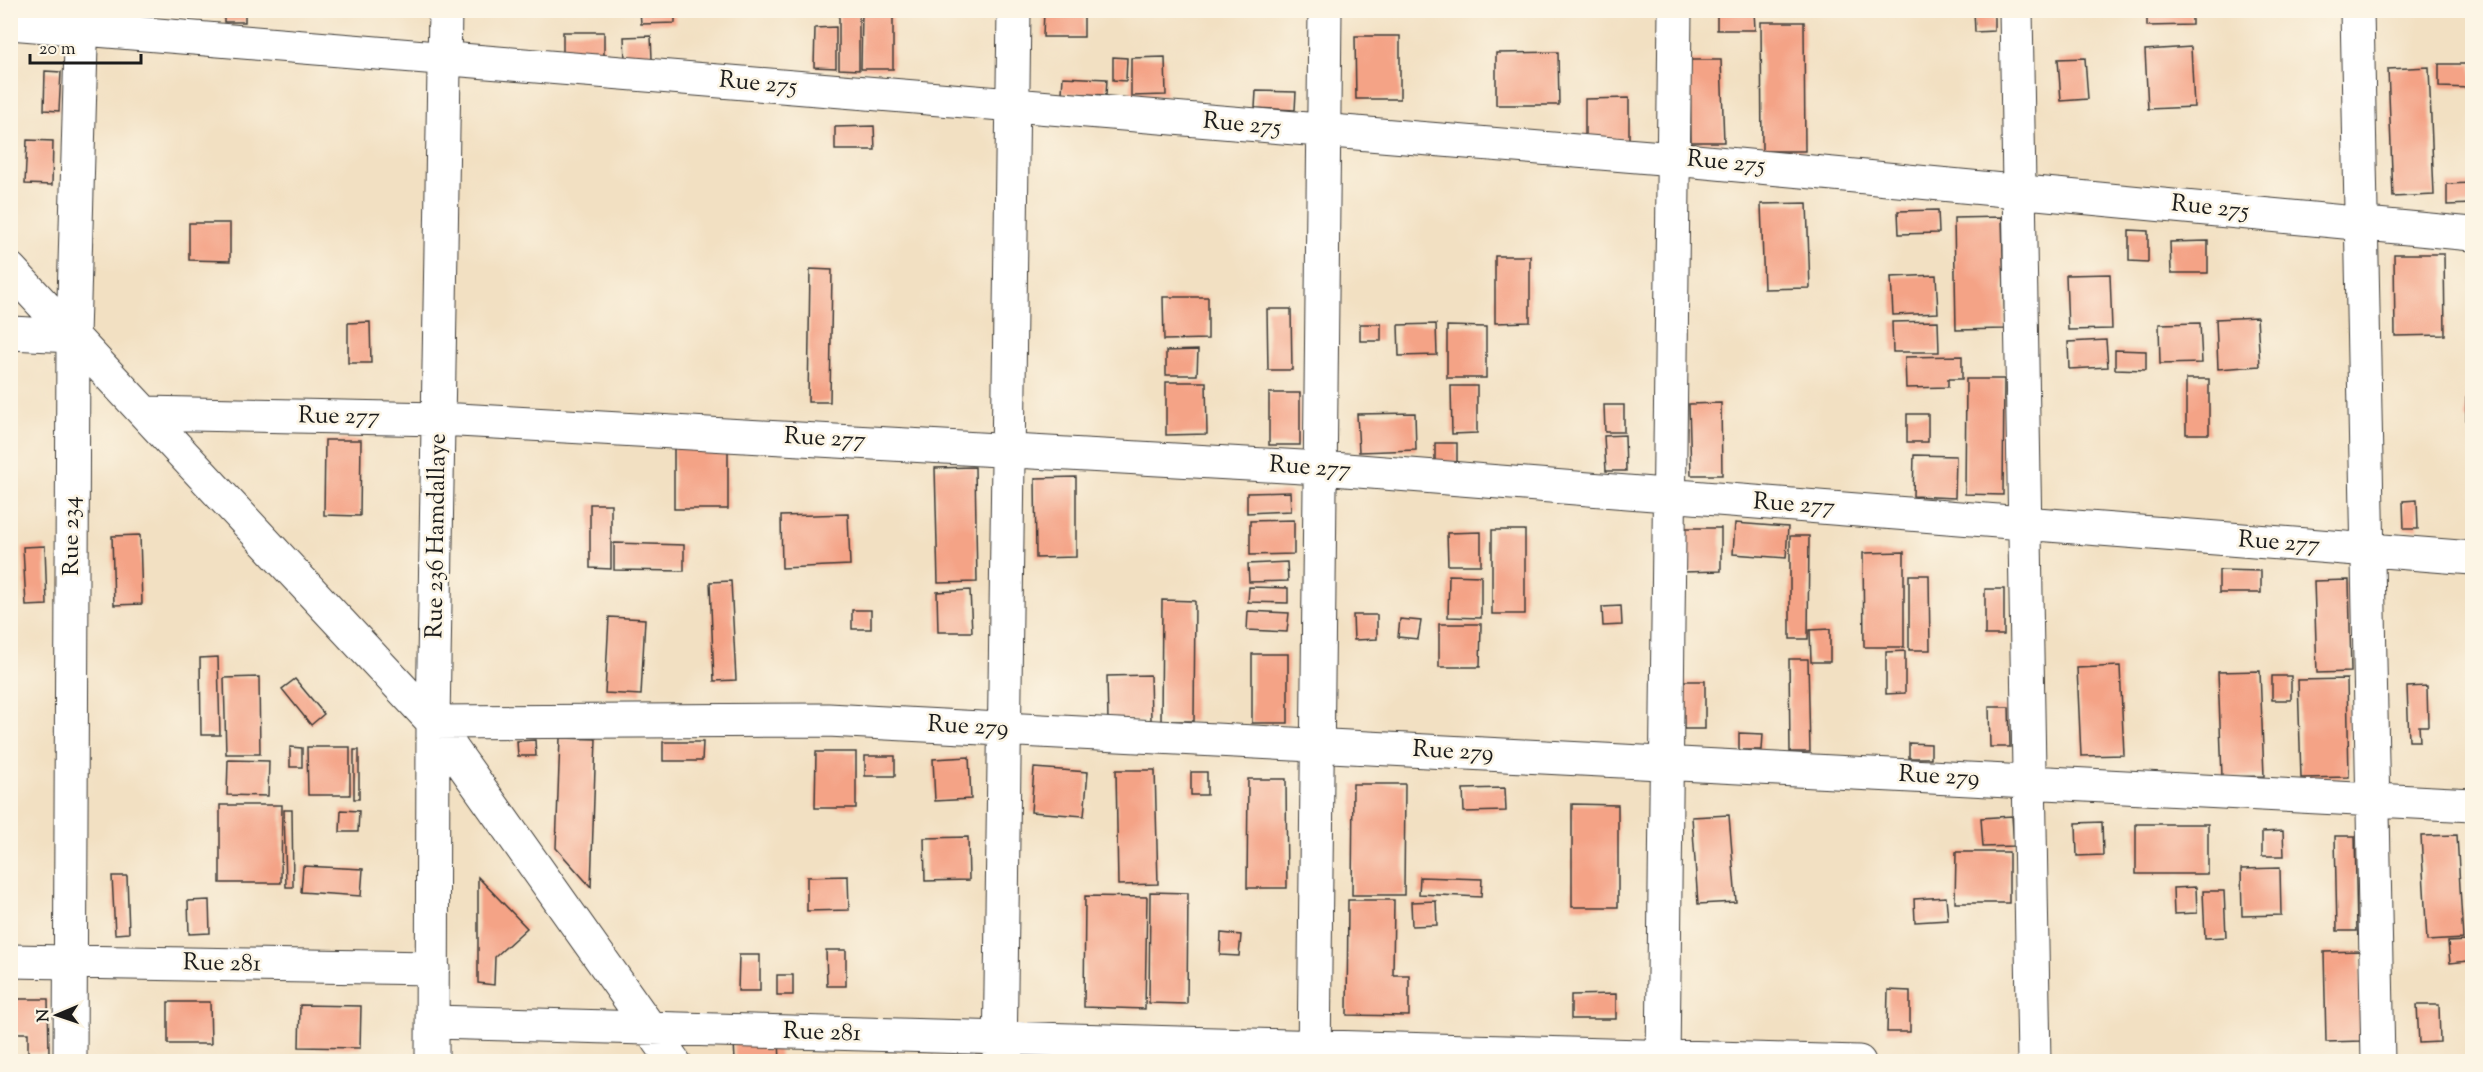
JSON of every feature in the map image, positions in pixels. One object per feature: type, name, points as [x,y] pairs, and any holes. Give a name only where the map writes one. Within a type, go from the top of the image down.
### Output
[{"type":"street","name":"Rue 236 Hamdallaye","points":[[432,1062],[433,722],[440,418],[445,10]]},
{"type":"street","points":[[1001,1050],[1014,10]]},
{"type":"street","points":[[1314,1054],[1325,10]]},
{"type":"street","points":[[1663,1059],[1675,10]]},
{"type":"street","points":[[2016,10],[2034,1062]]},
{"type":"street","points":[[2356,10],[2378,1062]]},
{"type":"street","name":"Rue 275","points":[[10,23],[82,20],[444,59],[1674,159],[2019,189],[2472,234]]},
{"type":"street","name":"Rue 234","points":[[70,1062],[73,336],[82,20]]},
{"type":"street","points":[[10,269],[433,722],[674,1062]]},
{"type":"street","points":[[10,333],[73,336]]},
{"type":"street","name":"Rue 277","points":[[145,413],[440,418],[1320,468],[2472,558]]},
{"type":"street","name":"Rue 279","points":[[433,722],[828,720],[2472,805]]},
{"type":"street","name":"Rue 281","points":[[10,961],[433,968]]},
{"type":"street","name":"Rue 281","points":[[433,1022],[648,1028],[1001,1050],[1859,1062]]},
{"type":"building","points":[[224,10],[245,10],[245,22],[224,22]]},
{"type":"building","points":[[640,10],[675,10],[675,23],[641,24]]},
{"type":"building","points":[[839,10],[859,10],[859,70],[839,69]]},
{"type":"building","points":[[862,10],[893,10],[893,69],[861,69]]},
{"type":"building","points":[[1044,10],[1084,10],[1084,37],[1043,37]]},
{"type":"building","points":[[1717,10],[1754,10],[1755,30],[1717,30]]},
{"type":"building","points":[[1974,10],[1994,10],[1994,31],[1975,32]]},
{"type":"building","points":[[2147,10],[2192,10],[2192,25],[2147,26]]},
{"type":"building","points":[[1761,22],[1804,22],[1805,151],[1762,151]]},
{"type":"building","points":[[836,27],[836,68],[814,67],[815,28]]},
{"type":"building","points":[[563,32],[604,32],[604,55],[563,55]]},
{"type":"building","points":[[651,36],[652,59],[625,60],[624,37]]},
{"type":"building","points":[[1355,36],[1400,36],[1400,99],[1356,99]]},
{"type":"building","points":[[2191,47],[2194,107],[2148,109],[2145,50]]},
{"type":"building","points":[[1558,52],[1559,105],[1496,105],[1496,53]]},
{"type":"building","points":[[1113,57],[1127,58],[1126,81],[1113,80]]},
{"type":"building","points":[[1165,57],[1166,95],[1131,96],[1131,58]]},
{"type":"building","points":[[2085,58],[2088,99],[2061,101],[2058,59]]},
{"type":"building","points":[[1690,60],[1721,60],[1724,142],[1691,142]]},
{"type":"building","points":[[2439,64],[2472,64],[2472,88],[2439,87]]},
{"type":"building","points":[[2429,67],[2434,195],[2393,197],[2388,69]]},
{"type":"building","points":[[45,71],[61,72],[59,111],[44,110]]},
{"type":"building","points":[[1063,77],[1107,79],[1106,95],[1062,93]]},
{"type":"building","points":[[1256,91],[1296,92],[1295,110],[1255,108]]},
{"type":"building","points":[[1629,98],[1629,139],[1585,139],[1585,99]]},
{"type":"building","points":[[874,126],[875,150],[835,150],[835,127]]},
{"type":"building","points":[[27,140],[53,141],[52,185],[25,184]]},
{"type":"building","points":[[2472,183],[2472,204],[2447,205],[2447,184]]},
{"type":"building","points":[[1807,203],[1810,288],[1764,289],[1761,204]]},
{"type":"building","points":[[1938,210],[1939,233],[1899,234],[1898,211]]},
{"type":"building","points":[[2002,217],[2005,329],[1956,330],[1954,218]]},
{"type":"building","points":[[189,223],[230,223],[230,261],[189,260]]},
{"type":"building","points":[[2129,230],[2148,231],[2148,262],[2129,261]]},
{"type":"building","points":[[2208,241],[2208,273],[2171,273],[2170,242]]},
{"type":"building","points":[[2394,254],[2444,254],[2445,335],[2395,336]]},
{"type":"building","points":[[1495,256],[1530,256],[1530,322],[1495,323]]},
{"type":"building","points":[[810,269],[832,270],[830,402],[808,402]]},
{"type":"building","points":[[2110,274],[2112,329],[2068,330],[2066,275]]},
{"type":"building","points":[[1936,275],[1938,313],[1893,315],[1891,277]]},
{"type":"building","points":[[1163,297],[1208,297],[1208,339],[1164,340]]},
{"type":"building","points":[[1267,309],[1291,309],[1292,370],[1268,370]]},
{"type":"building","points":[[2257,317],[2260,366],[2218,369],[2216,319]]},
{"type":"building","points":[[1938,321],[1939,352],[1893,352],[1892,322]]},
{"type":"building","points":[[370,322],[371,363],[348,363],[348,323]]},
{"type":"building","points":[[2200,323],[2202,363],[2160,364],[2159,324]]},
{"type":"building","points":[[1360,324],[1381,324],[1381,341],[1360,341]]},
{"type":"building","points":[[1436,324],[1437,355],[1399,356],[1398,325]]},
{"type":"building","points":[[1447,326],[1486,327],[1486,378],[1447,378]]},
{"type":"building","points":[[2106,340],[2108,367],[2069,369],[2068,342]]},
{"type":"building","points":[[1198,350],[1197,375],[1166,375],[1166,351]]},
{"type":"building","points":[[2115,350],[2146,351],[2146,370],[2115,369]]},
{"type":"building","points":[[1962,356],[1962,379],[1948,379],[1948,387],[1906,388],[1905,357]]},
{"type":"building","points":[[2467,374],[2472,374],[2472,393],[2467,393]]},
{"type":"building","points":[[1966,379],[2004,379],[2003,495],[1965,494]]},
{"type":"building","points":[[2186,379],[2209,379],[2209,434],[2186,434]]},
{"type":"building","points":[[1166,382],[1206,382],[1207,434],[1166,435]]},
{"type":"building","points":[[1451,386],[1477,386],[1477,433],[1452,434]]},
{"type":"building","points":[[1269,393],[1300,393],[1300,445],[1269,445]]},
{"type":"building","points":[[2466,397],[2472,397],[2472,420],[2466,420]]},
{"type":"building","points":[[1721,403],[1722,475],[1691,475],[1689,404]]},
{"type":"building","points":[[1604,405],[1624,405],[1624,432],[1605,432]]},
{"type":"building","points":[[1415,413],[1416,450],[1359,452],[1357,414]]},
{"type":"building","points":[[1907,414],[1928,414],[1928,442],[1907,442]]},
{"type":"building","points":[[1625,435],[1626,471],[1606,471],[1604,436]]},
{"type":"building","points":[[325,440],[361,440],[360,516],[324,515]]},
{"type":"building","points":[[1435,443],[1457,443],[1457,462],[1435,462]]},
{"type":"building","points":[[674,446],[728,446],[728,509],[674,509]]},
{"type":"building","points":[[1914,455],[1956,456],[1955,498],[1913,496]]},
{"type":"building","points":[[975,467],[977,582],[938,583],[935,468]]},
{"type":"building","points":[[1076,477],[1076,557],[1036,558],[1035,478]]},
{"type":"building","points":[[1290,492],[1291,511],[1247,513],[1247,493]]},
{"type":"building","points":[[2417,500],[2418,529],[2404,529],[2403,501]]},
{"type":"building","points":[[590,504],[611,504],[611,569],[590,568]]},
{"type":"building","points":[[848,514],[850,565],[782,568],[781,516]]},
{"type":"building","points":[[1294,520],[1294,554],[1250,555],[1250,521]]},
{"type":"building","points":[[1735,523],[1788,527],[1786,558],[1733,554]]},
{"type":"building","points":[[1683,528],[1721,528],[1721,571],[1683,572]]},
{"type":"building","points":[[1492,530],[1525,530],[1525,614],[1492,614]]},
{"type":"building","points":[[1481,532],[1481,565],[1448,565],[1447,533]]},
{"type":"building","points":[[140,535],[142,604],[114,605],[112,536]]},
{"type":"building","points":[[1790,536],[1809,536],[1808,639],[1790,639]]},
{"type":"building","points":[[614,543],[684,545],[684,571],[614,570]]},
{"type":"building","points":[[45,546],[47,605],[26,606],[23,547]]},
{"type":"building","points":[[1904,552],[1904,647],[1864,647],[1863,553]]},
{"type":"building","points":[[1287,562],[1288,581],[1249,582],[1248,564]]},
{"type":"building","points":[[2219,570],[2261,571],[2261,593],[2219,593]]},
{"type":"building","points":[[1449,575],[1481,576],[1481,618],[1448,617]]},
{"type":"building","points":[[1909,575],[1929,575],[1930,650],[1909,650]]},
{"type":"building","points":[[2349,580],[2351,672],[2317,673],[2314,581]]},
{"type":"building","points":[[731,581],[736,680],[714,681],[710,582]]},
{"type":"building","points":[[1249,587],[1288,588],[1288,603],[1248,602]]},
{"type":"building","points":[[1985,589],[2004,589],[2004,635],[1985,635]]},
{"type":"building","points":[[970,590],[972,632],[938,632],[937,592]]},
{"type":"building","points":[[1162,600],[1195,601],[1194,721],[1161,721]]},
{"type":"building","points":[[1621,606],[1622,625],[1603,626],[1602,607]]},
{"type":"building","points":[[852,610],[871,610],[871,629],[852,629]]},
{"type":"building","points":[[1248,611],[1289,613],[1287,632],[1247,630]]},
{"type":"building","points":[[1353,615],[1377,615],[1377,639],[1354,640]]},
{"type":"building","points":[[609,617],[645,619],[641,695],[605,693]]},
{"type":"building","points":[[1400,619],[1421,621],[1418,639],[1398,637]]},
{"type":"building","points":[[1439,624],[1481,624],[1480,667],[1439,667]]},
{"type":"building","points":[[1830,629],[1830,662],[1811,662],[1810,630]]},
{"type":"building","points":[[1905,651],[1905,693],[1886,694],[1886,652]]},
{"type":"building","points":[[1252,654],[1288,654],[1288,723],[1252,723]]},
{"type":"building","points":[[218,657],[220,735],[201,735],[200,658]]},
{"type":"building","points":[[1789,659],[1808,659],[1810,752],[1790,752]]},
{"type":"building","points":[[2120,666],[2124,755],[2081,756],[2077,668]]},
{"type":"building","points":[[2260,671],[2264,776],[2222,777],[2218,672]]},
{"type":"building","points":[[1150,675],[1151,720],[1108,721],[1107,676]]},
{"type":"building","points":[[2272,676],[2291,676],[2291,700],[2272,700]]},
{"type":"building","points":[[259,677],[260,754],[226,754],[224,678]]},
{"type":"building","points":[[295,679],[324,714],[311,725],[282,689]]},
{"type":"building","points":[[2347,679],[2349,777],[2301,778],[2298,680]]},
{"type":"building","points":[[1683,681],[1705,681],[1705,729],[1684,729]]},
{"type":"building","points":[[2427,686],[2428,726],[2419,726],[2420,741],[2409,741],[2407,687]]},
{"type":"building","points":[[1989,707],[2009,707],[2010,747],[1990,747]]},
{"type":"building","points":[[1739,733],[1763,734],[1762,750],[1739,750]]},
{"type":"building","points":[[560,738],[596,739],[591,887],[556,848]]},
{"type":"building","points":[[535,740],[536,756],[518,756],[517,741]]},
{"type":"building","points":[[663,742],[703,742],[702,761],[663,761]]},
{"type":"building","points":[[1909,743],[1931,744],[1931,758],[1909,758]]},
{"type":"building","points":[[290,747],[302,748],[302,767],[290,767]]},
{"type":"building","points":[[307,747],[350,747],[350,795],[308,795]]},
{"type":"building","points":[[354,750],[359,750],[359,799],[354,799]]},
{"type":"building","points":[[816,752],[856,752],[856,808],[815,808]]},
{"type":"building","points":[[865,756],[895,756],[895,776],[865,776]]},
{"type":"building","points":[[969,757],[971,799],[935,801],[933,759]]},
{"type":"building","points":[[228,760],[269,761],[268,796],[227,795]]},
{"type":"building","points":[[1034,768],[1088,772],[1084,816],[1031,812]]},
{"type":"building","points":[[1116,770],[1155,770],[1158,884],[1118,885]]},
{"type":"building","points":[[1191,772],[1207,772],[1207,795],[1191,795]]},
{"type":"building","points":[[1248,779],[1286,779],[1287,888],[1247,888]]},
{"type":"building","points":[[1353,784],[1405,784],[1404,895],[1352,895]]},
{"type":"building","points":[[1505,788],[1506,811],[1464,812],[1463,789]]},
{"type":"building","points":[[1572,804],[1618,805],[1618,907],[1572,907]]},
{"type":"building","points":[[220,805],[282,805],[281,883],[220,883]]},
{"type":"building","points":[[284,810],[292,810],[293,887],[286,887]]},
{"type":"building","points":[[341,810],[359,811],[358,832],[340,832]]},
{"type":"building","points":[[1729,815],[1736,902],[1698,904],[1692,817]]},
{"type":"building","points":[[2012,816],[2014,846],[1983,847],[1981,818]]},
{"type":"building","points":[[2102,822],[2103,855],[2077,856],[2076,823]]},
{"type":"building","points":[[2136,824],[2208,824],[2208,874],[2136,874]]},
{"type":"building","points":[[2283,831],[2284,856],[2262,856],[2262,832]]},
{"type":"building","points":[[2457,835],[2463,939],[2427,941],[2421,836]]},
{"type":"building","points":[[2335,836],[2355,836],[2357,931],[2337,931]]},
{"type":"building","points":[[968,837],[969,880],[925,881],[924,838]]},
{"type":"building","points":[[1956,852],[2009,852],[2009,903],[1955,903]]},
{"type":"building","points":[[303,866],[363,869],[361,896],[301,892]]},
{"type":"building","points":[[2280,868],[2281,915],[2242,916],[2241,869]]},
{"type":"building","points":[[112,876],[127,876],[129,933],[115,934]]},
{"type":"building","points":[[848,876],[849,910],[807,911],[807,877]]},
{"type":"building","points":[[478,877],[527,928],[495,957],[494,985],[478,983]]},
{"type":"building","points":[[1420,877],[1482,879],[1481,897],[1419,894]]},
{"type":"building","points":[[2196,887],[2197,913],[2174,914],[2173,888]]},
{"type":"building","points":[[2203,891],[2224,891],[2226,937],[2205,938]]},
{"type":"building","points":[[1150,892],[1188,893],[1187,1004],[1149,1003]]},
{"type":"building","points":[[1085,896],[1147,897],[1145,1009],[1084,1007]]},
{"type":"building","points":[[1946,897],[1948,920],[1915,922],[1914,899]]},
{"type":"building","points":[[209,900],[210,933],[189,934],[188,901]]},
{"type":"building","points":[[1348,900],[1394,900],[1393,975],[1409,975],[1409,1016],[1347,1015]]},
{"type":"building","points":[[1436,901],[1437,925],[1412,926],[1411,902]]},
{"type":"building","points":[[1221,933],[1241,935],[1239,956],[1220,955]]},
{"type":"building","points":[[2466,941],[2468,961],[2450,963],[2448,942]]},
{"type":"building","points":[[826,950],[846,950],[846,986],[827,986]]},
{"type":"building","points":[[2360,951],[2362,1041],[2326,1042],[2324,952]]},
{"type":"building","points":[[739,955],[760,955],[760,991],[738,991]]},
{"type":"building","points":[[777,975],[793,975],[793,995],[777,995]]},
{"type":"building","points":[[1888,990],[1910,991],[1910,1032],[1887,1032]]},
{"type":"building","points":[[1616,994],[1616,1019],[1571,1019],[1571,995]]},
{"type":"building","points":[[10,999],[48,999],[49,1053],[28,1053],[28,1033],[10,1033]]},
{"type":"building","points":[[168,1002],[210,1002],[211,1044],[168,1044]]},
{"type":"building","points":[[300,1005],[361,1006],[360,1048],[299,1047]]},
{"type":"building","points":[[2417,1005],[2439,1005],[2440,1042],[2419,1043]]},
{"type":"building","points":[[779,1040],[780,1062],[735,1062],[734,1041]]}]
